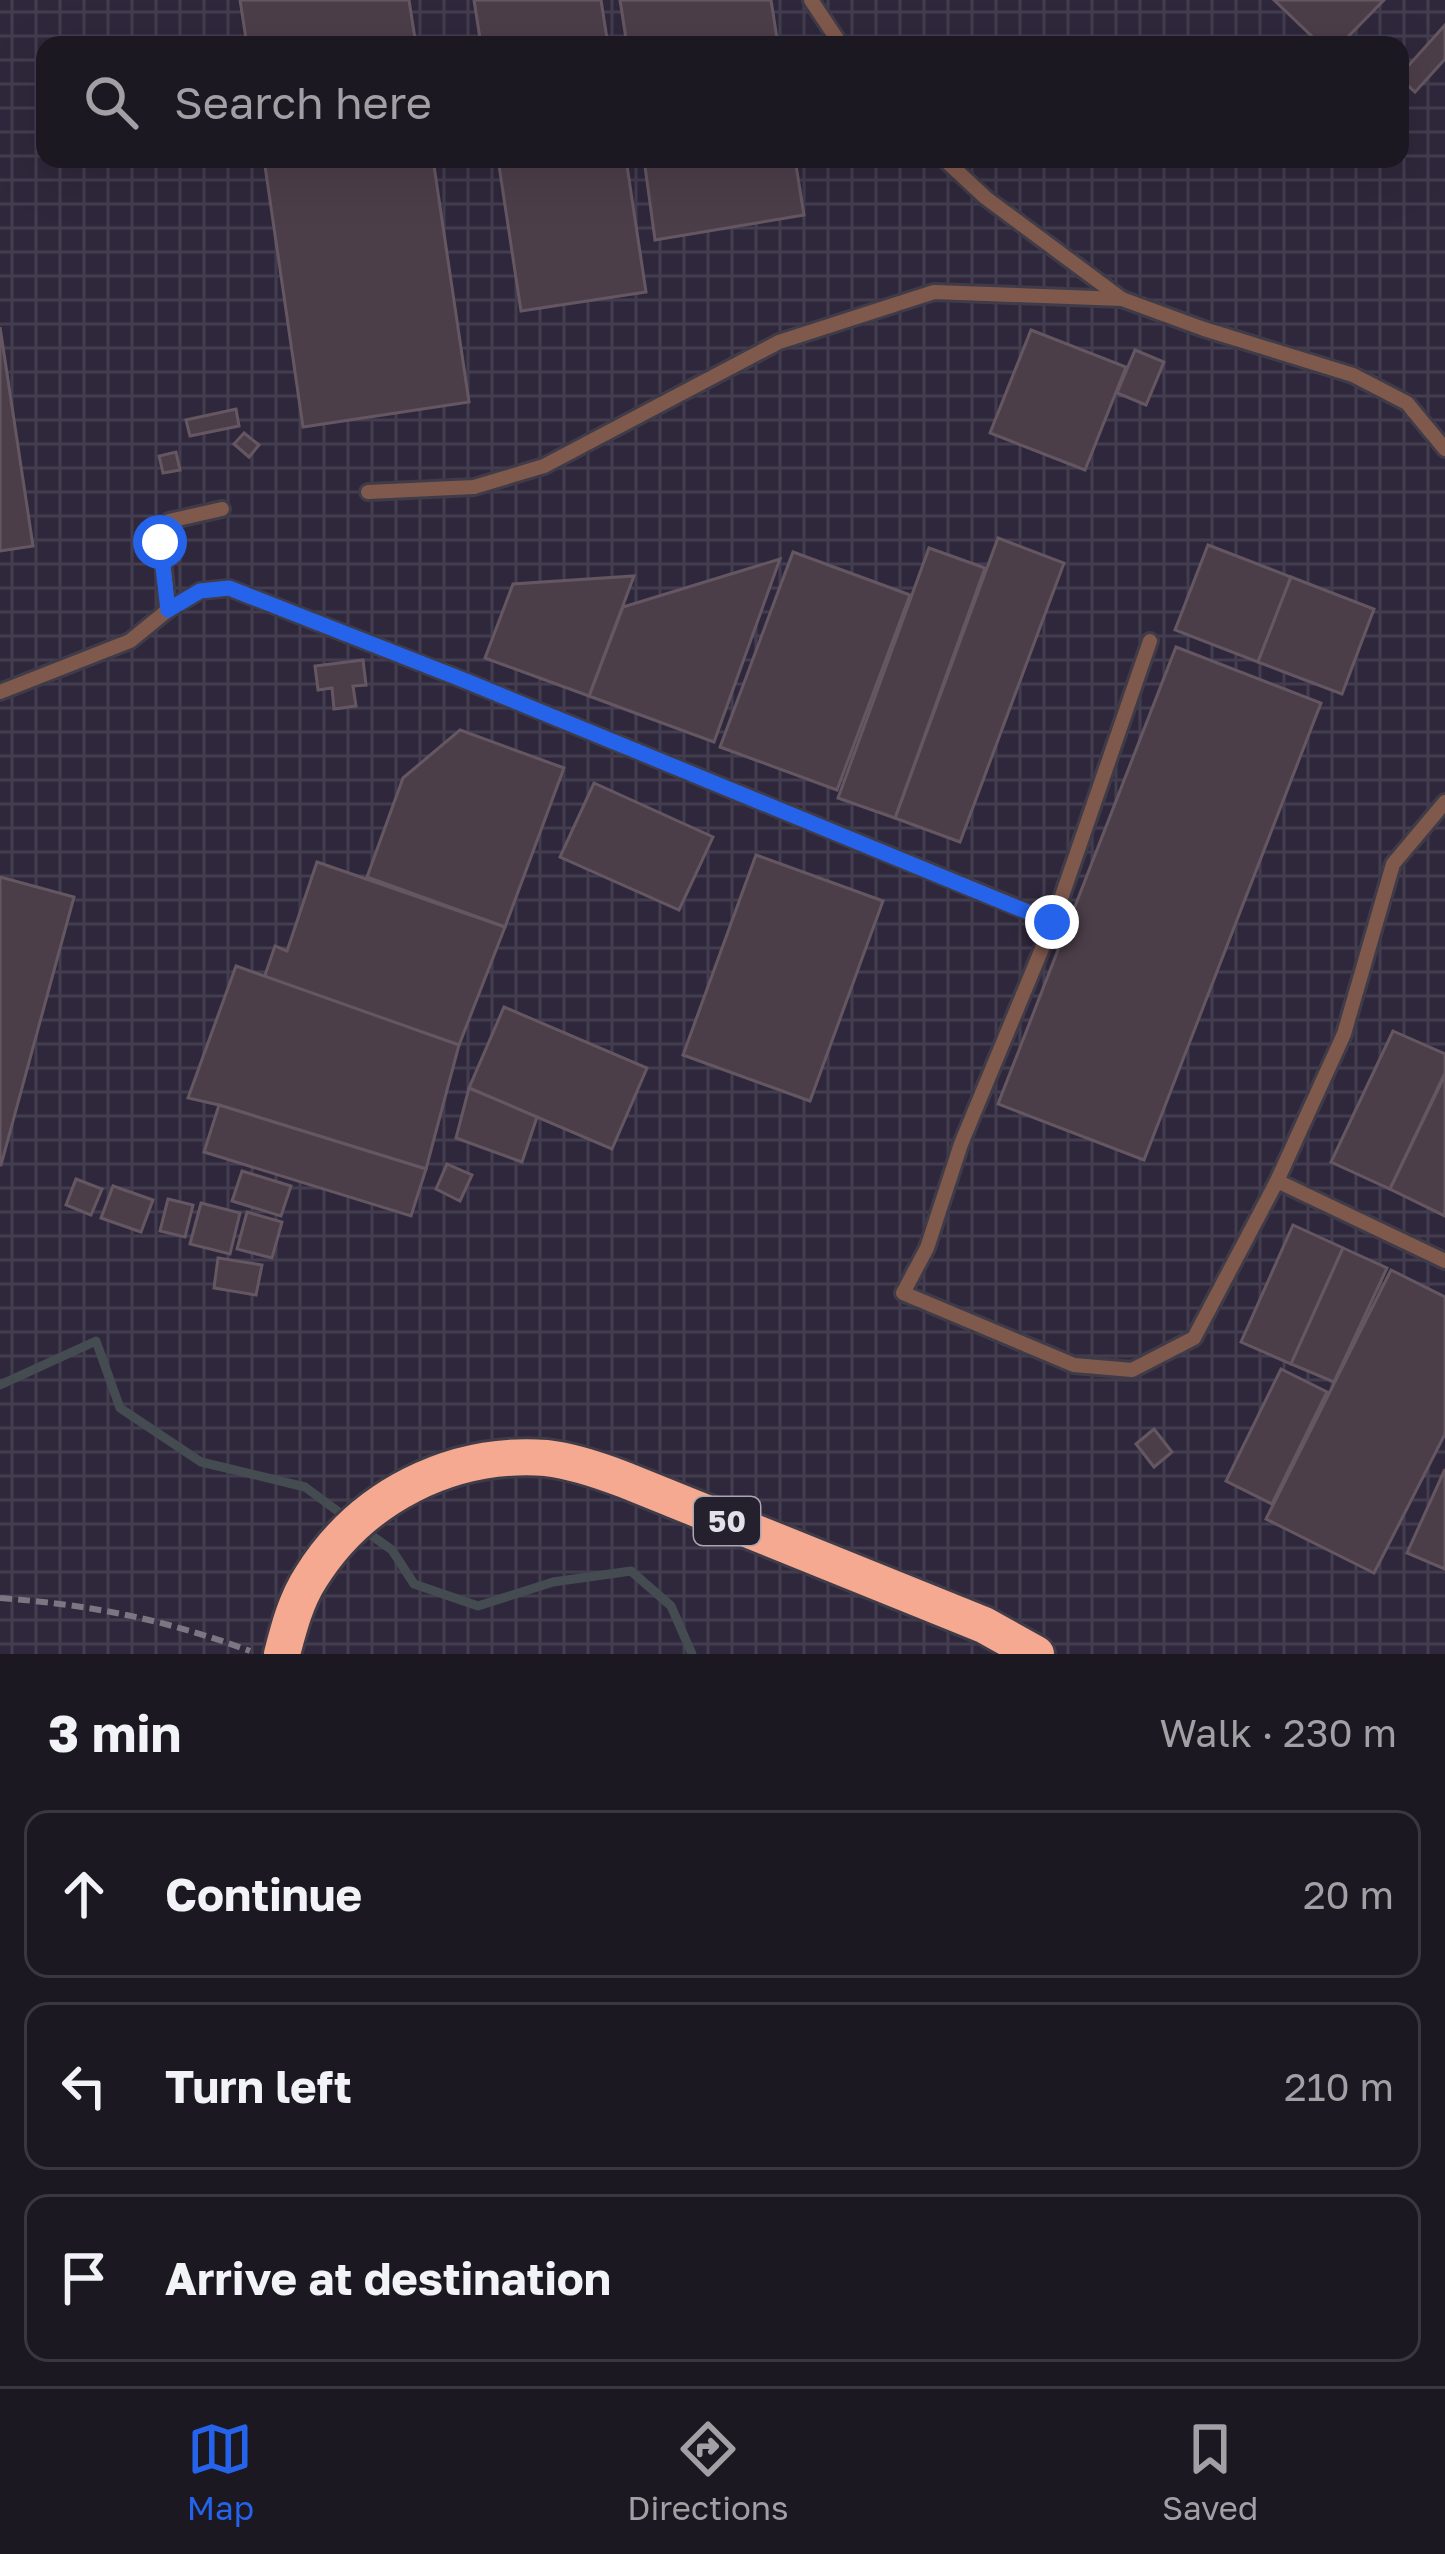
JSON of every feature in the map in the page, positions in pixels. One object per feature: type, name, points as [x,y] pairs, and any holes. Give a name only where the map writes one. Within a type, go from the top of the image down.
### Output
[{"type":"highway","name":"50","points":[[282,1654],[291,1619],[310,1579],[339,1540],[370,1510],[440,1472],[502,1458],[546,1458],[585,1465],[984,1625],[1036,1654]]},
{"type":"lane","points":[[811,0],[836,36]]},
{"type":"lane","points":[[954,168],[986,198],[1122,299],[1353,375],[1407,403],[1445,449]]},
{"type":"lane","points":[[368,492],[474,487],[544,466],[779,342],[934,292],[1122,299]]},
{"type":"lane","points":[[168,610],[160,530],[169,521],[222,509]]},
{"type":"lane","points":[[0,692],[130,641],[200,591],[229,588],[1052,922]]},
{"type":"lane","points":[[1150,641],[1052,922],[961,1144],[927,1247],[903,1293],[1074,1365],[1132,1370],[1194,1338],[1277,1181],[1344,1034],[1393,864],[1445,802]]},
{"type":"lane","points":[[1277,1181],[1445,1261]]},
{"type":"path","points":[[0,1598],[124,1612],[190,1628],[260,1654]]},
{"type":"shaded area","points":[[0,0],[1445,0],[1445,1654],[0,1654]]},
{"type":"building","points":[[240,0],[409,0],[415,36],[246,36]]},
{"type":"building","points":[[474,0],[601,0],[607,36],[480,36]]},
{"type":"building","points":[[620,0],[771,0],[777,36],[626,36]]},
{"type":"building","points":[[1274,0],[1384,0],[1349,36],[1312,36]]},
{"type":"building","points":[[1445,25],[1445,59],[1415,92],[1409,86],[1409,65]]},
{"type":"building","points":[[265,168],[434,168],[469,402],[303,427]]},
{"type":"building","points":[[499,168],[627,168],[646,292],[521,311]]},
{"type":"building","points":[[645,168],[796,168],[804,215],[655,240]]},
{"type":"building","points":[[0,327],[33,546],[0,551]]},
{"type":"building","points":[[1031,330],[1126,367],[1085,470],[990,433]]},
{"type":"building","points":[[1135,350],[1164,362],[1146,405],[1117,393]]},
{"type":"building","points":[[236,409],[239,426],[190,436],[186,420]]},
{"type":"building","points":[[244,433],[259,445],[249,457],[234,444]]},
{"type":"building","points":[[176,452],[180,470],[163,473],[159,456]]},
{"type":"building","points":[[998,538],[1064,563],[960,842],[895,818]]},
{"type":"building","points":[[1208,545],[1291,577],[1258,662],[1175,630]]},
{"type":"building","points":[[929,548],[985,568],[895,818],[838,798]]},
{"type":"building","points":[[793,552],[910,595],[837,790],[720,747]]},
{"type":"building","points":[[780,559],[714,742],[589,696],[623,607]]},
{"type":"building","points":[[634,576],[589,696],[485,658],[513,584]]},
{"type":"building","points":[[1291,577],[1374,609],[1342,694],[1258,662]]},
{"type":"building","points":[[1176,647],[1321,703],[1144,1160],[998,1104]]},
{"type":"building","points":[[363,660],[366,685],[353,686],[356,706],[334,709],[332,688],[318,690],[315,666]]},
{"type":"building","points":[[460,730],[564,768],[505,927],[367,877],[403,778]]},
{"type":"building","points":[[594,783],[713,837],[679,910],[560,857]]},
{"type":"building","points":[[756,855],[883,901],[810,1101],[683,1055]]},
{"type":"building","points":[[317,862],[505,927],[459,1045],[264,978],[275,946],[287,951]]},
{"type":"building","points":[[0,877],[74,897],[1,1165],[0,1165]]},
{"type":"building","points":[[236,966],[459,1045],[426,1169],[188,1098]]},
{"type":"building","points":[[504,1007],[647,1068],[612,1149],[469,1088]]},
{"type":"building","points":[[1393,1031],[1445,1054],[1445,1073],[1390,1189],[1331,1162]]},
{"type":"building","points":[[1445,1075],[1445,1216],[1390,1189]]},
{"type":"building","points":[[469,1088],[537,1117],[522,1162],[456,1138]]},
{"type":"building","points":[[219,1105],[426,1169],[411,1216],[204,1152]]},
{"type":"building","points":[[447,1164],[472,1175],[460,1201],[436,1189]]},
{"type":"building","points":[[242,1171],[291,1186],[281,1216],[232,1201]]},
{"type":"building","points":[[76,1179],[102,1189],[91,1215],[66,1205]]},
{"type":"building","points":[[113,1186],[153,1200],[141,1232],[101,1218]]},
{"type":"building","points":[[168,1199],[193,1205],[185,1237],[160,1231]]},
{"type":"building","points":[[201,1203],[240,1213],[230,1254],[190,1244]]},
{"type":"building","points":[[247,1212],[282,1222],[272,1258],[237,1249]]},
{"type":"building","points":[[1293,1225],[1343,1248],[1291,1364],[1241,1342]]},
{"type":"building","points":[[1343,1248],[1387,1268],[1334,1382],[1291,1364]]},
{"type":"building","points":[[218,1258],[262,1265],[256,1295],[214,1288]]},
{"type":"building","points":[[1391,1270],[1445,1297],[1445,1434],[1374,1573],[1266,1519]]},
{"type":"building","points":[[1281,1369],[1327,1392],[1272,1504],[1226,1481]]},
{"type":"building","points":[[1154,1429],[1172,1452],[1154,1467],[1136,1444]]},
{"type":"building","points":[[1445,1469],[1445,1569],[1407,1553]]},
{"type":"waterway","points":[[0,1385],[96,1341],[120,1408],[201,1462],[305,1487],[347,1518]]},
{"type":"waterway","points":[[361,1528],[392,1550],[414,1584],[478,1606],[553,1582],[631,1571],[671,1606],[692,1654]]},
{"type":"route","points":[[160,542],[168,610],[200,591],[229,588],[1052,922]]}]
